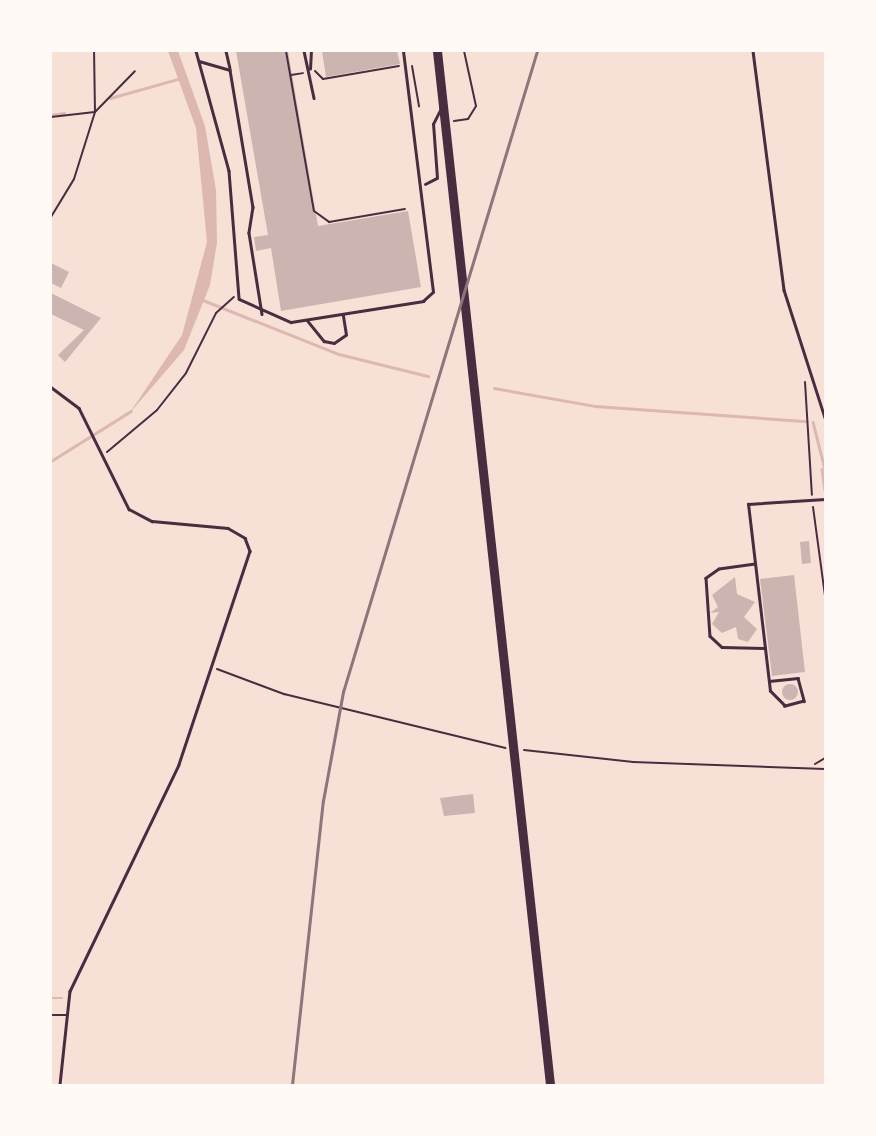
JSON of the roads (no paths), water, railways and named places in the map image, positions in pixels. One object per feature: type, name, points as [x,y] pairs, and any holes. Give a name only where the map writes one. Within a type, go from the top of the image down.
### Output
[{"type":"main road","points":[[438,51],[470,372],[550,1085]]},
{"type":"lane","points":[[196,51],[229,171],[238,296],[262,314],[285,322],[423,301],[433,292],[418,188],[437,178],[433,124],[443,104]]},
{"type":"lane","points":[[226,51],[253,207],[249,233],[262,314]]},
{"type":"lane","points":[[304,51],[314,98]]},
{"type":"lane","points":[[309,72],[311,51]]},
{"type":"lane","points":[[403,51],[423,184]]},
{"type":"lane","points":[[753,51],[784,290],[825,418]]},
{"type":"lane","points":[[199,61],[230,70]]},
{"type":"lane","points":[[307,320],[324,341],[334,343],[346,335],[343,314]]},
{"type":"lane","points":[[51,387],[79,408],[129,509],[152,521],[228,528],[246,538],[250,551],[180,765],[71,992],[60,1085]]},
{"type":"lane","points":[[769,681],[798,678],[804,701],[796,708],[782,704],[769,681],[748,504],[825,499]]},
{"type":"lane","points":[[755,564],[709,575],[709,624],[712,640],[722,647],[765,649]]},
{"type":"lane","points":[[51,1015],[67,1015]]},
{"type":"waterway","points":[[110,98],[181,78]]},
{"type":"waterway","points":[[51,115],[64,113]]},
{"type":"waterway","points":[[203,300],[339,354],[428,376]]},
{"type":"waterway","points":[[494,388],[595,406],[806,421]]},
{"type":"waterway","points":[[51,461],[131,411]]},
{"type":"waterway","points":[[813,422],[825,469]]},
{"type":"waterway","points":[[822,469],[825,490]]},
{"type":"waterway","points":[[51,998],[62,998]]},
{"type":"railway","points":[[292,1085],[323,801],[343,692],[537,51]]}]
